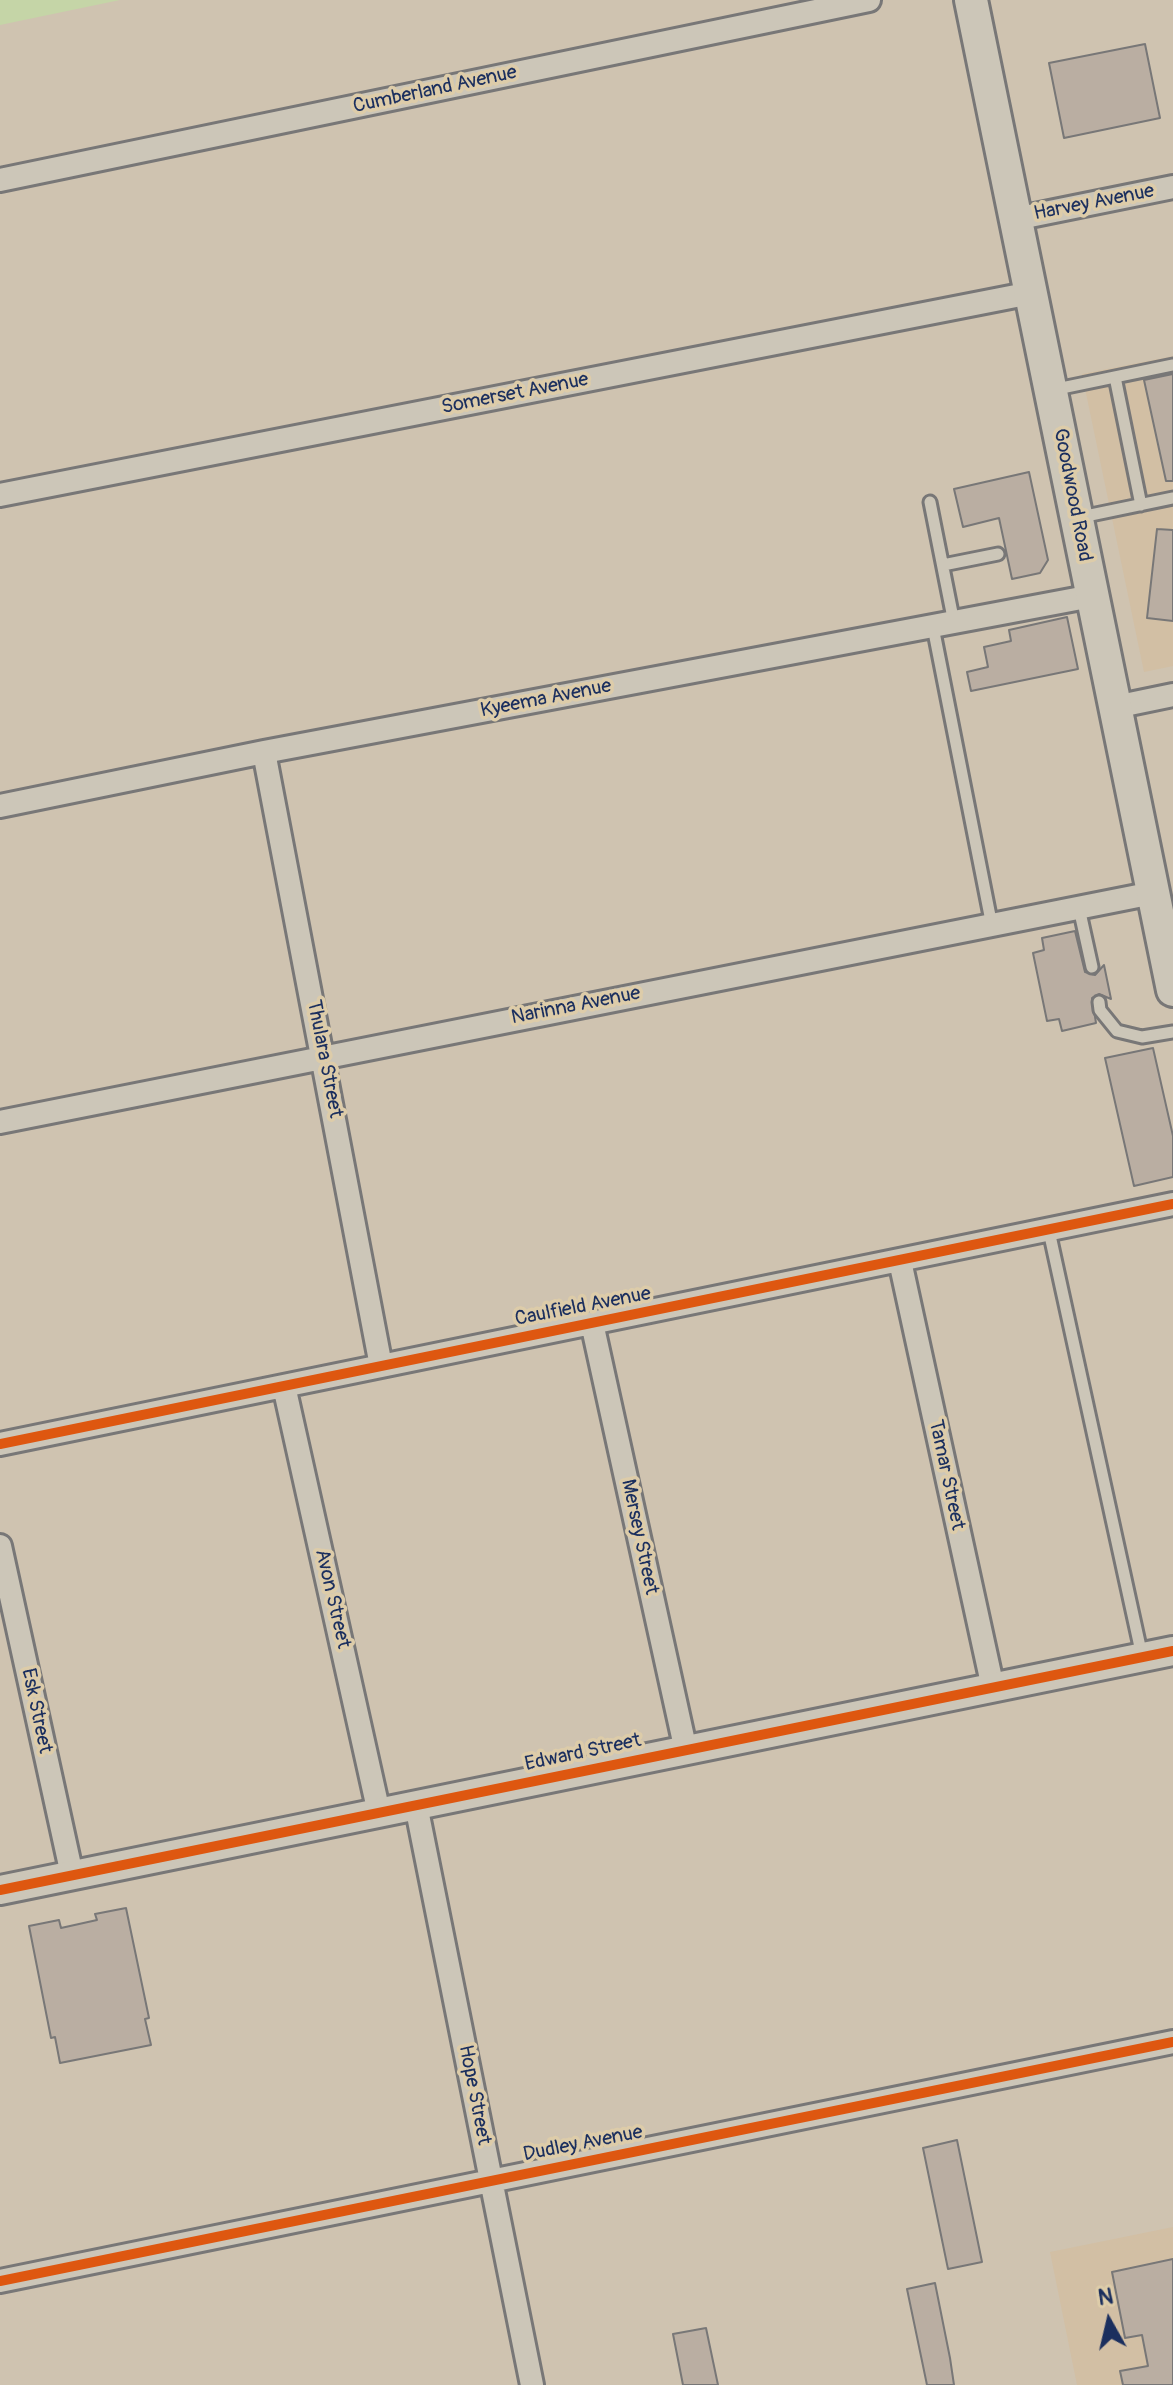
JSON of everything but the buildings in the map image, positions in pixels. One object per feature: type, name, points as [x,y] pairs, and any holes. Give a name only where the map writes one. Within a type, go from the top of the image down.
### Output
[{"type":"main road","name":"Goodwood Road","points":[[971,0],[1173,990]]},
{"type":"street","name":"Cumberland Avenue","points":[[0,180],[869,0]]},
{"type":"street","name":"Harvey Avenue","points":[[1015,219],[1173,187]]},
{"type":"street","name":"Somerset Avenue","points":[[0,495],[1031,293]]},
{"type":"street","name":"Kyeema Avenue","points":[[0,806],[264,752],[1092,596]]},
{"type":"street","points":[[1115,707],[1173,695]]},
{"type":"street","name":"Thulara Street","points":[[264,752],[381,1366]]},
{"type":"street","name":"Narinna Avenue","points":[[0,1122],[1153,893]]},
{"type":"street","name":"Caulfield Avenue","points":[[0,1444],[1173,1204]]},
{"type":"street","name":"Tamar Street","points":[[900,1261],[993,1688]]},
{"type":"street","name":"Mersey Street","points":[[592,1323],[686,1751]]},
{"type":"street","name":"Avon Street","points":[[284,1386],[379,1813]]},
{"type":"street","name":"Esk Street","points":[[0,1546],[72,1875]]},
{"type":"street","name":"Edward Street","points":[[0,1890],[1173,1651]]},
{"type":"street","name":"Hope Street","points":[[416,1805],[532,2385]]},
{"type":"street","name":"Dudley Avenue","points":[[0,2281],[1173,2042]]},
{"type":"lane","points":[[1050,390],[1173,365]]},
{"type":"lane","points":[[1115,377],[1141,505]]},
{"type":"lane","points":[[1076,518],[1173,498]]},
{"type":"lane","points":[[930,502],[943,565],[944,625],[992,926]]},
{"type":"lane","points":[[943,565],[998,554]]},
{"type":"lane","points":[[1079,908],[1092,967]]},
{"type":"lane","points":[[1099,1002],[1100,1010],[1117,1031],[1142,1037],[1173,1032]]},
{"type":"lane","points":[[1049,1231],[1142,1658]]},
{"type":"shaded area","points":[[1173,356],[1173,666],[1144,672],[1082,374]]},
{"type":"shaded area","points":[[1173,2227],[1173,2385],[1077,2385],[1050,2252]]},
{"type":"green space","points":[[0,0],[120,0],[0,25]]},
{"type":"cycle path","points":[[0,1444],[1173,1204]]},
{"type":"cycle path","points":[[0,1890],[1173,1651]]},
{"type":"cycle path","points":[[0,2281],[1173,2042]]}]
